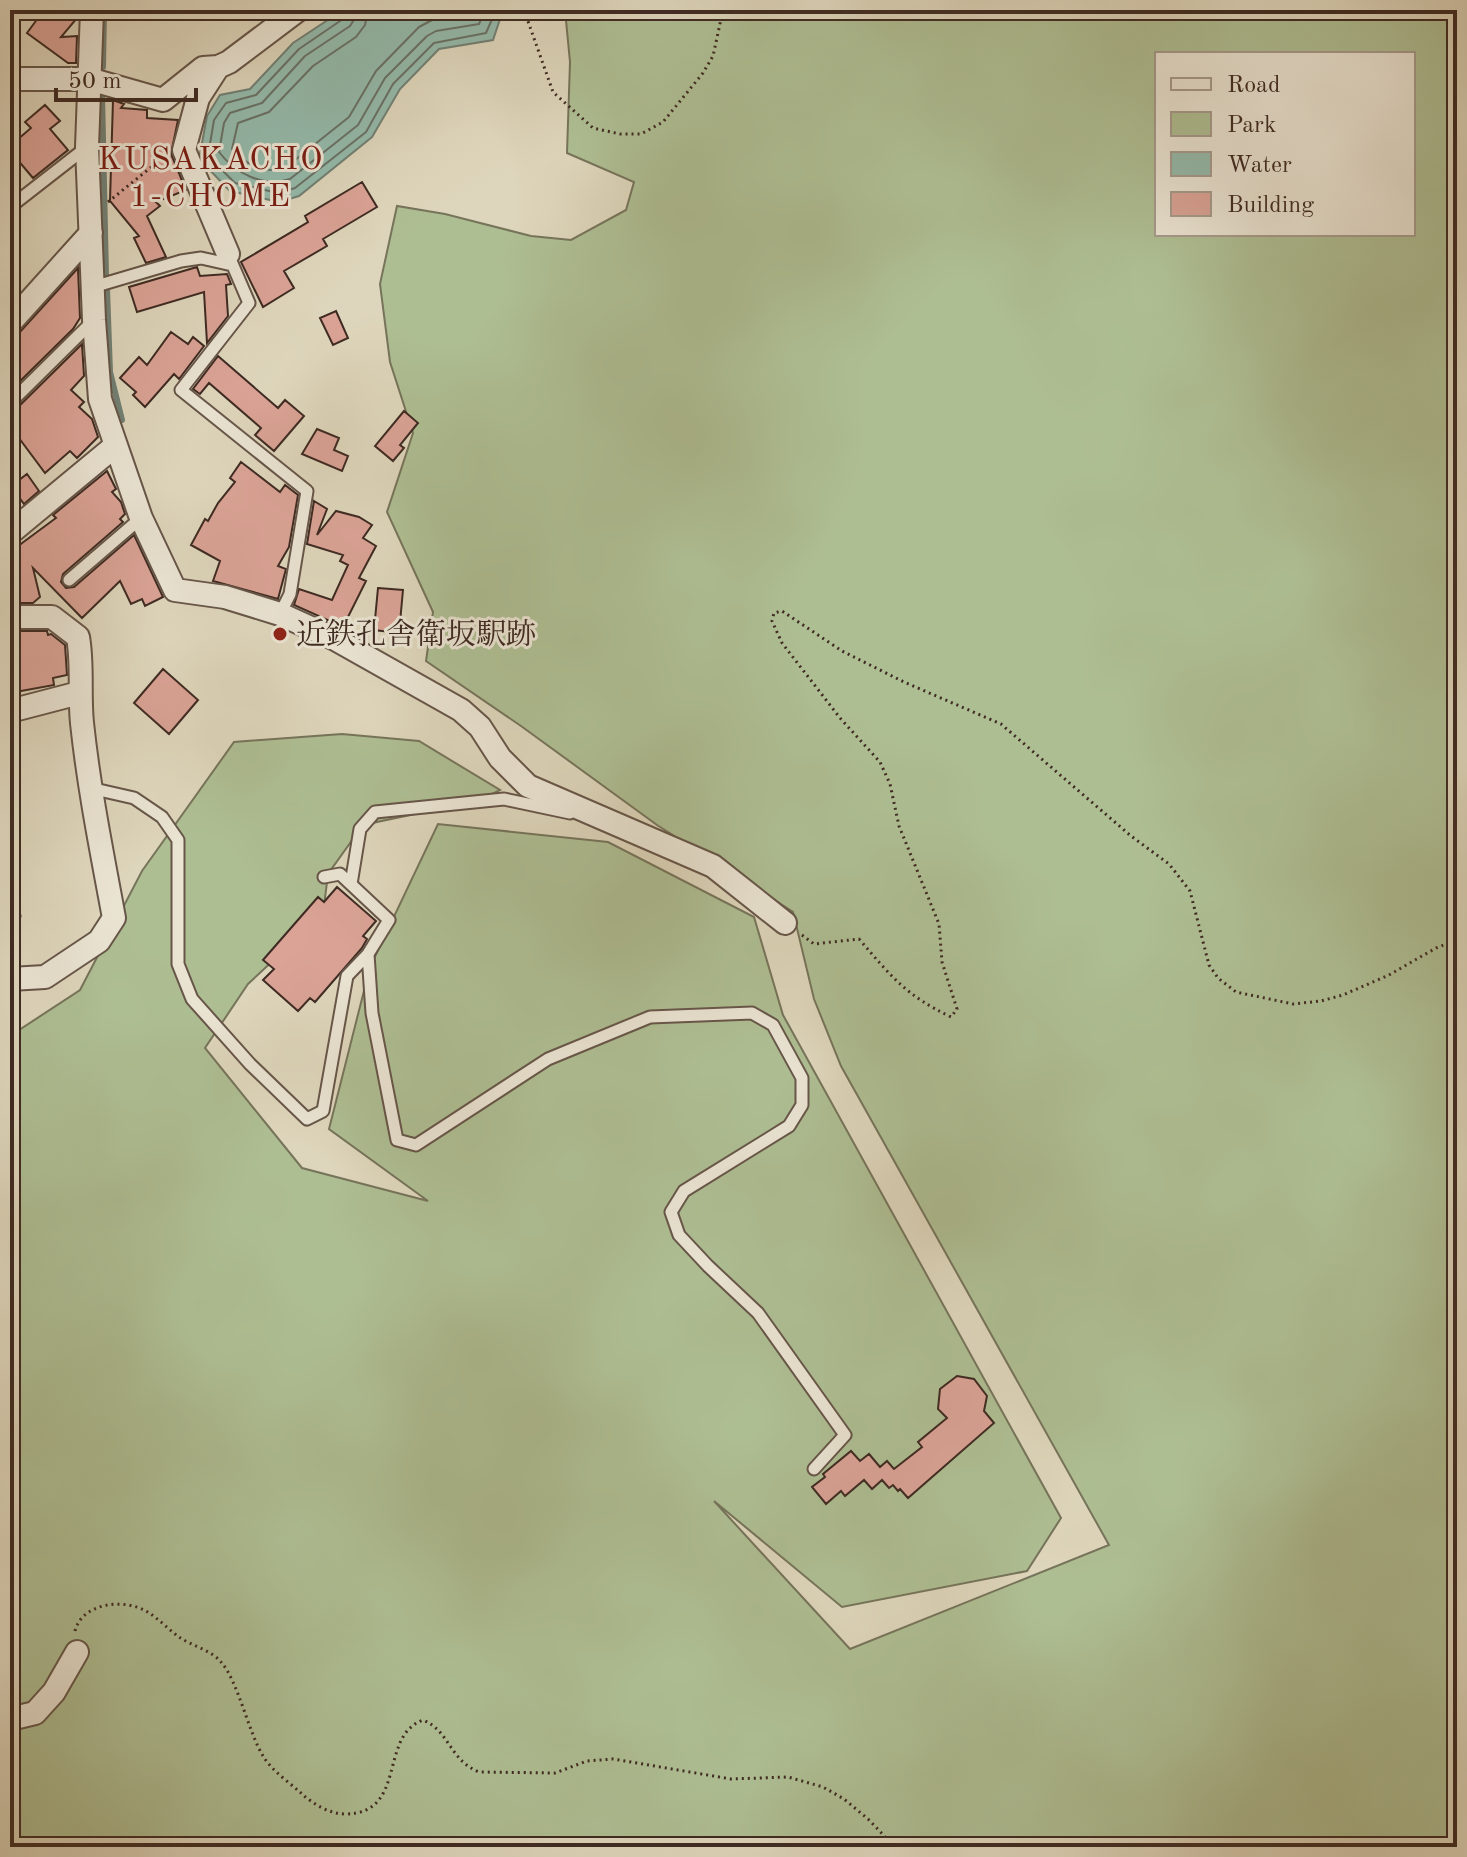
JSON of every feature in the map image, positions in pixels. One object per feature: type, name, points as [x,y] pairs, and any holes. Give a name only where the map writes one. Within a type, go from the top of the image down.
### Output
[{"type":"street","points":[[92,10],[87,147],[100,399],[141,518],[175,590],[225,597],[280,614],[335,639],[442,698],[480,727],[500,758],[528,786],[713,866],[785,923]]},
{"type":"street","points":[[10,79],[89,79],[163,100],[203,68],[229,62],[298,10]]},
{"type":"street","points":[[218,67],[198,98],[184,150],[230,259]]},
{"type":"street","points":[[10,323],[91,233]]},
{"type":"street","points":[[10,533],[115,446]]},
{"type":"street","points":[[10,617],[52,617],[78,637],[82,661],[79,693],[89,788],[114,918],[99,941],[45,977],[10,979]]},
{"type":"street","points":[[10,711],[79,693]]},
{"type":"street","points":[[10,1719],[35,1713],[54,1692],[77,1652]]},
{"type":"lane","points":[[10,207],[87,147]]},
{"type":"lane","points":[[93,287],[181,261],[230,259],[249,303],[181,390],[307,491],[290,594],[280,614]]},
{"type":"lane","points":[[10,403],[94,320]]},
{"type":"lane","points":[[69,580],[141,518]]},
{"type":"lane","points":[[89,788],[134,798],[162,817],[178,840],[178,964],[192,999],[250,1064],[307,1119],[323,1111],[347,976],[368,954],[389,920],[340,874],[324,877]]},
{"type":"lane","points":[[351,884],[360,829],[375,812],[504,799],[580,815],[622,829]]},
{"type":"lane","points":[[368,954],[372,1013],[397,1140],[416,1145],[548,1059],[650,1017],[752,1013],[773,1025],[802,1078],[802,1105],[789,1126],[684,1191],[671,1212],[679,1235],[758,1313],[845,1435],[814,1469]]},
{"type":"path","points":[[524,10],[553,92],[593,128],[620,134],[641,134],[663,122],[713,56],[723,10]]},
{"type":"path","points":[[109,201],[187,140]]},
{"type":"path","points":[[785,923],[814,944],[859,939],[897,983],[921,1003],[951,1017],[957,1009],[942,962],[939,924],[899,826],[885,773],[880,762],[840,718],[782,643],[772,621],[774,613],[782,611],[842,651],[1001,724],[1131,836],[1169,864],[1190,891],[1209,965],[1218,978],[1236,992],[1293,1004],[1321,1001],[1389,975],[1436,948],[1457,940]]},
{"type":"path","points":[[77,1652],[75,1629],[80,1618],[95,1608],[118,1604],[149,1612],[179,1637],[221,1662],[230,1675],[269,1766],[310,1801],[343,1815],[373,1807],[385,1792],[397,1759],[399,1741],[413,1724],[423,1720],[440,1731],[453,1754],[468,1768],[479,1772],[555,1773],[587,1761],[613,1759],[731,1779],[788,1777],[823,1787],[844,1799],[895,1847]]},
{"type":"green space","points":[[565,10],[1457,10],[1457,1847],[10,1847],[10,1036],[80,990],[142,871],[234,742],[342,734],[419,741],[500,790],[481,800],[363,825],[328,874],[323,914],[248,984],[205,1048],[302,1168],[428,1201],[329,1129],[370,967],[438,824],[608,842],[754,917],[783,1015],[1061,1518],[1027,1571],[842,1607],[714,1501],[850,1649],[1109,1545],[841,1066],[814,999],[793,912],[657,825],[426,661],[433,612],[387,512],[413,433],[390,362],[380,284],[397,206],[445,214],[531,236],[571,240],[626,210],[634,182],[567,153],[570,62]]},
{"type":"water","points":[[343,10],[503,10],[493,40],[439,49],[400,89],[372,137],[299,196],[279,202],[230,191],[199,159],[207,116],[220,95],[250,89],[293,43]]},
{"type":"building","points":[[44,10],[78,10],[78,17],[61,37],[77,36],[76,63],[68,63],[27,33]]},
{"type":"building","points":[[113,100],[124,104],[121,108],[147,110],[147,118],[178,120],[171,154],[186,190],[156,202],[160,206],[147,216],[166,257],[146,263],[134,238],[139,236],[110,201]]},
{"type":"building","points":[[45,105],[60,121],[50,129],[68,150],[33,178],[10,151],[10,146],[31,128],[25,122]]},
{"type":"building","points":[[362,182],[377,207],[323,239],[327,246],[284,271],[294,288],[263,307],[241,262],[308,222],[305,216]]},
{"type":"building","points":[[197,267],[200,276],[227,274],[231,284],[226,285],[228,316],[207,343],[204,292],[137,312],[129,287]]},
{"type":"building","points":[[78,268],[80,318],[73,329],[10,391],[10,337],[20,332]]},
{"type":"building","points":[[336,311],[348,338],[333,345],[320,318]]},
{"type":"building","points":[[171,332],[188,344],[193,337],[204,346],[179,379],[174,374],[145,407],[133,395],[136,392],[120,378],[139,357],[147,365]]},
{"type":"building","points":[[82,344],[84,376],[71,390],[84,402],[79,407],[92,419],[98,437],[77,458],[70,451],[45,473],[10,426],[10,411],[16,409]]},
{"type":"building","points":[[218,356],[278,408],[285,400],[304,416],[274,451],[255,435],[261,428],[209,383],[200,394],[193,389]]},
{"type":"building","points":[[404,411],[418,423],[400,445],[404,448],[393,461],[375,446]]},
{"type":"building","points":[[317,429],[339,438],[334,450],[348,456],[342,471],[302,454]]},
{"type":"building","points":[[241,462],[280,492],[285,485],[298,495],[289,547],[278,566],[286,569],[278,599],[213,581],[220,561],[191,545],[205,519],[208,521],[235,482],[230,478]]},
{"type":"building","points":[[107,471],[116,489],[112,492],[121,502],[125,514],[120,519],[123,522],[63,574],[61,582],[66,588],[74,587],[134,535],[163,597],[145,606],[142,599],[131,604],[120,581],[82,618],[33,568],[40,597],[33,603],[10,603],[10,552],[56,518],[53,515]]},
{"type":"building","points":[[27,474],[39,491],[24,504],[21,500],[10,508],[10,487]]},
{"type":"building","points":[[314,501],[327,509],[317,535],[336,511],[359,517],[372,525],[363,538],[376,546],[359,578],[366,581],[343,627],[294,605],[299,589],[332,600],[348,565],[340,561],[343,555],[307,544]]},
{"type":"building","points":[[378,588],[403,590],[399,633],[374,630]]},
{"type":"building","points":[[10,631],[47,631],[48,635],[51,634],[65,645],[67,675],[53,678],[54,685],[10,693]]},
{"type":"building","points":[[163,669],[198,700],[169,734],[134,703]]},
{"type":"building","points":[[337,887],[376,921],[363,936],[367,939],[362,948],[315,1002],[310,998],[298,1011],[263,980],[274,969],[263,960],[318,897],[324,902]]},
{"type":"building","points":[[957,1376],[974,1379],[987,1396],[984,1411],[994,1423],[908,1498],[900,1489],[898,1491],[893,1485],[889,1488],[882,1480],[872,1489],[864,1480],[845,1496],[841,1491],[826,1504],[812,1487],[851,1451],[860,1461],[869,1454],[880,1467],[887,1461],[894,1469],[922,1447],[918,1442],[947,1418],[938,1409],[940,1389]]},
{"type":"waterway","points":[[103,67],[104,10]]},
{"type":"waterway","points":[[102,94],[106,275]]},
{"type":"waterway","points":[[107,289],[110,372],[122,420]]},
{"type":"railway","points":[[10,916],[17,916]]},
{"type":"place","name":"近鉄孔舎衛坂駅跡","points":[[280,634]]},
{"type":"district","name":"KUSAKACHO 1-CHOME","points":[[211,176]]}]
